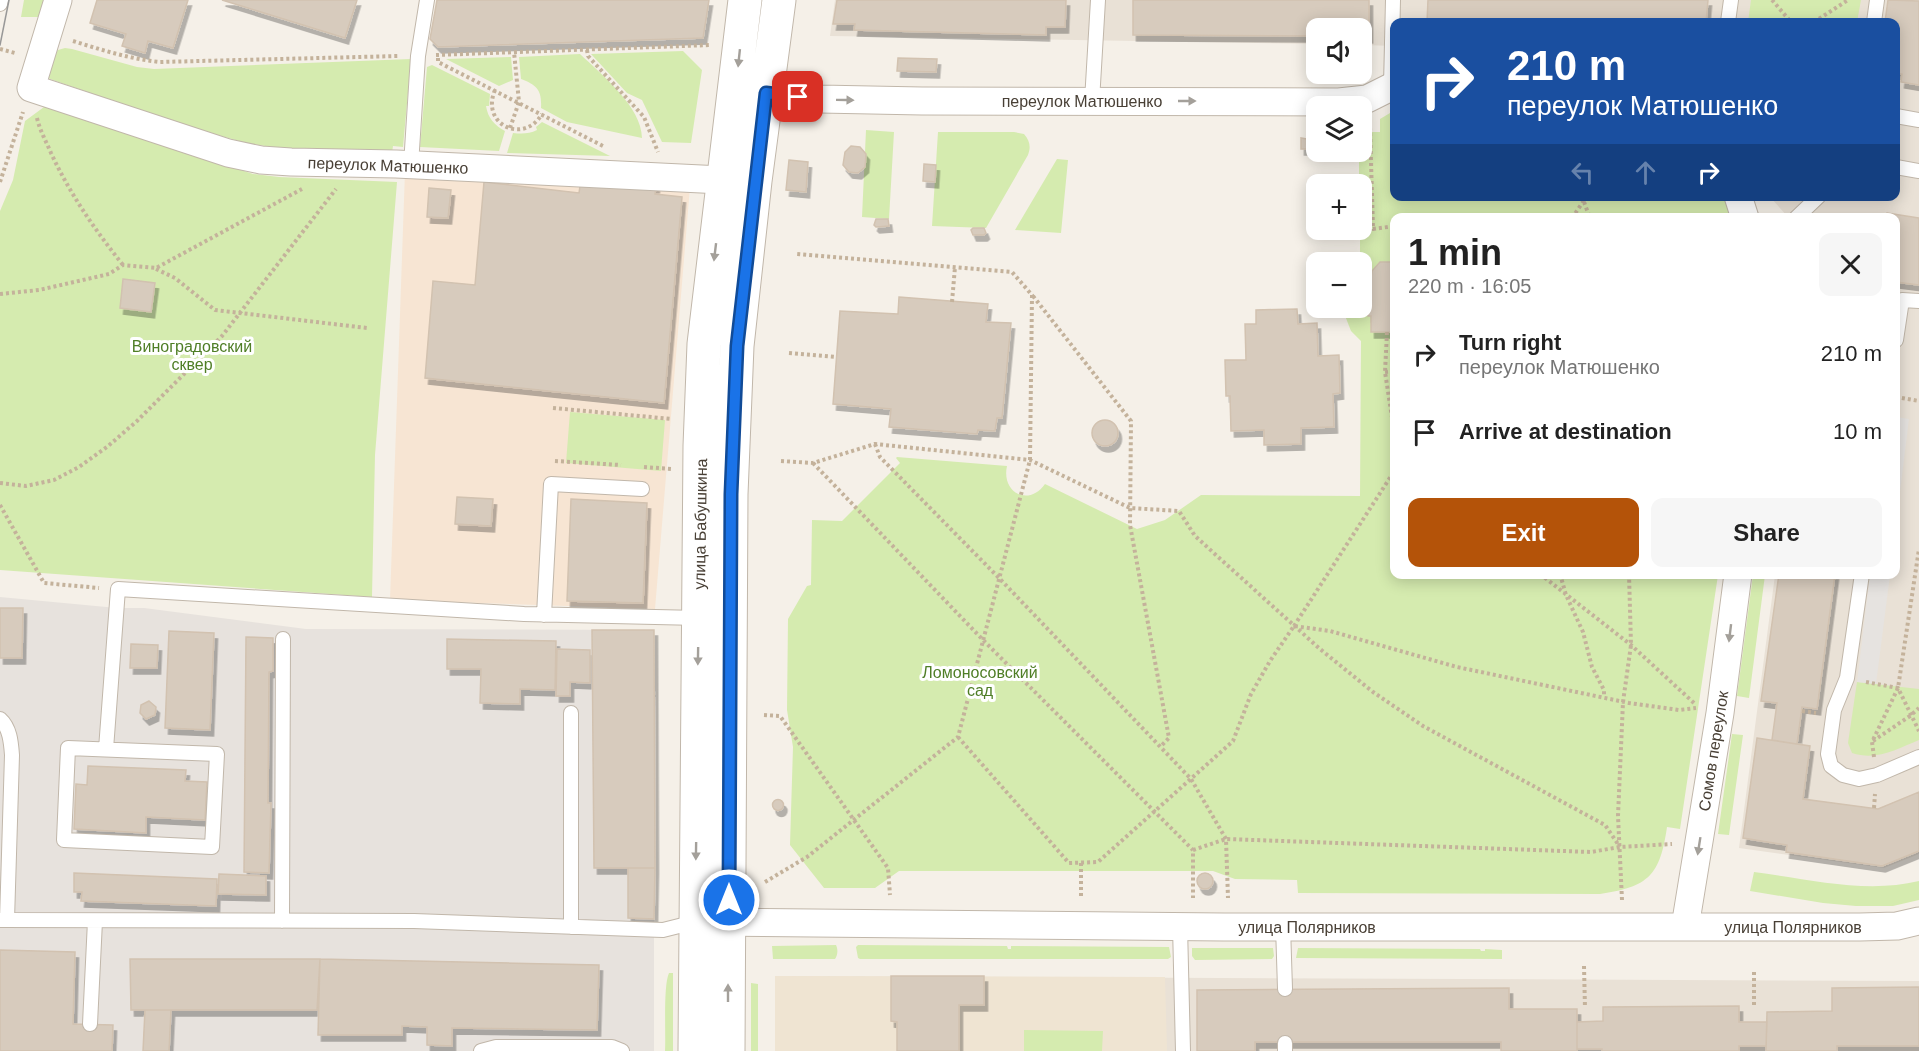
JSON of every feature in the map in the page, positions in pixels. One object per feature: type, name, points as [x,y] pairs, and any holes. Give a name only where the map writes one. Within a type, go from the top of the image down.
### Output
[{"type":"street","points":[[31,88],[58,0]]},
{"type":"street","name":"улица Бабушкина","points":[[695,1051],[700,446],[704,344],[745,0]]},
{"type":"street","name":"улица Бабушкина","points":[[728,1051],[731,494],[737,346],[778,0]]},
{"type":"street","name":"переулок Матюшенко","points":[[31,88],[228,153],[261,160],[755,181]]},
{"type":"street","name":"переулок Матюшенко","points":[[766,93],[832,99],[1339,102],[1367,99],[1390,88]]},
{"type":"street","name":"Сомов переулок","points":[[1685,927],[1720,713],[1737,579]]},
{"type":"street","name":"улица Полярников","points":[[695,922],[1180,926],[1860,927],[1897,926],[1919,921]]},
{"type":"lane","points":[[411,165],[418,56],[427,0]]},
{"type":"lane","points":[[1092,101],[1098,0]]},
{"type":"lane","points":[[1393,0],[1393,18]]},
{"type":"lane","points":[[1729,18],[1731,0]]},
{"type":"lane","points":[[1875,18],[1877,0]]},
{"type":"lane","points":[[1900,117],[1919,120]]},
{"type":"lane","points":[[1900,168],[1919,171]]},
{"type":"lane","points":[[1801,213],[1814,201]]},
{"type":"lane","points":[[1900,313],[1902,300],[1919,301]]},
{"type":"lane","points":[[544,615],[551,484],[642,489]]},
{"type":"lane","points":[[1861,579],[1847,678],[1834,710],[1828,754],[1831,766],[1843,776],[1859,779],[1877,775],[1919,757]]},
{"type":"lane","points":[[106,749],[118,589],[544,615],[699,618]]},
{"type":"lane","points":[[282,921],[283,639]]},
{"type":"lane","points":[[571,713],[571,927]]},
{"type":"lane","points":[[0,719],[5,724],[10,738],[12,755],[3,920],[414,921],[663,930],[695,922]]},
{"type":"lane","points":[[68,748],[106,749],[217,754],[212,847],[64,840],[68,748]]},
{"type":"lane","points":[[90,1024],[95,921]]},
{"type":"lane","points":[[1180,926],[1184,1051]]},
{"type":"lane","points":[[1283,926],[1285,989]]},
{"type":"lane","points":[[481,1051],[495,1047],[612,1047],[622,1051]]},
{"type":"path","points":[[1772,0],[1788,18]]},
{"type":"path","points":[[1820,18],[1848,0]]},
{"type":"path","points":[[48,33],[118,55],[160,62],[335,56],[418,56],[714,45]]},
{"type":"path","points":[[587,50],[588,56],[644,117],[660,155]]},
{"type":"path","points":[[510,128],[519,102],[514,52]]},
{"type":"path","points":[[438,55],[438,62],[614,152]]},
{"type":"path","points":[[0,182],[31,88]]},
{"type":"path","points":[[31,88],[39,128],[58,167],[77,203],[123,265]]},
{"type":"path","points":[[495,90],[492,102],[494,114],[503,125],[526,129],[539,120],[542,114]]},
{"type":"path","points":[[1371,162],[1373,229],[1390,226]]},
{"type":"path","points":[[0,483],[26,486],[54,480],[79,467],[137,421],[222,336],[334,192],[347,164]]},
{"type":"path","points":[[156,268],[307,186]]},
{"type":"path","points":[[1576,213],[1584,201]]},
{"type":"path","points":[[1584,201],[1588,213]]},
{"type":"path","points":[[797,254],[1012,272],[1131,421],[1130,525],[1169,738],[1161,746]]},
{"type":"path","points":[[0,294],[39,290],[109,274],[123,265],[156,268],[175,278],[215,310],[368,328]]},
{"type":"path","points":[[952,302],[955,267]]},
{"type":"path","points":[[765,882],[807,857],[958,737],[1030,460],[1032,295]]},
{"type":"path","points":[[1387,332],[1385,372],[1390,404]]},
{"type":"path","points":[[789,353],[836,357]]},
{"type":"path","points":[[1385,372],[1390,372]]},
{"type":"path","points":[[1900,398],[1919,401]]},
{"type":"path","points":[[553,408],[676,420]]},
{"type":"path","points":[[875,444],[880,457],[1191,779],[1226,839],[1227,898]]},
{"type":"path","points":[[781,461],[813,463],[875,444],[1030,460],[1130,508],[1179,511],[1195,536],[1355,678],[1423,726],[1605,825],[1620,847]]},
{"type":"path","points":[[555,461],[626,466]]},
{"type":"path","points":[[813,463],[984,641],[1193,850],[1193,898]]},
{"type":"path","points":[[638,466],[673,469]]},
{"type":"path","points":[[958,737],[1069,862],[1098,862],[1233,741],[1251,694],[1270,661],[1390,478]]},
{"type":"path","points":[[0,505],[44,583],[118,589]]},
{"type":"path","points":[[1874,808],[1877,775],[1872,742],[1898,688],[1919,549]]},
{"type":"path","points":[[1294,626],[1330,631],[1457,667],[1623,702],[1679,710],[1698,708],[1685,693],[1631,645],[1546,579]]},
{"type":"path","points":[[1561,579],[1583,632],[1592,667],[1604,690],[1604,697]]},
{"type":"path","points":[[1622,900],[1618,816],[1623,702],[1631,645],[1629,579]]},
{"type":"path","points":[[1847,678],[1898,688]]},
{"type":"path","points":[[1898,688],[1919,731]]},
{"type":"path","points":[[1872,742],[1919,708]]},
{"type":"path","points":[[1802,711],[1815,713]]},
{"type":"path","points":[[764,715],[780,716],[855,819],[888,868],[890,896]]},
{"type":"path","points":[[1193,850],[1226,839],[1591,852],[1620,847],[1672,844]]},
{"type":"path","points":[[1080,863],[1081,896]]},
{"type":"path","points":[[1584,966],[1586,1008]]},
{"type":"path","points":[[1754,971],[1754,1005]]},
{"type":"shaded area","points":[[835,0],[1919,0],[1919,854],[1884,868],[1739,848],[1774,579],[1900,579],[1900,213],[1784,213],[1774,201],[1900,201],[1900,18],[1390,18],[1390,46],[1372,45],[1372,18],[1306,18],[1306,44],[830,36]]},
{"type":"shaded area","points":[[405,171],[690,187],[655,609],[390,600]]},
{"type":"shaded area","points":[[1900,418],[1909,419],[1900,492]]},
{"type":"shaded area","points":[[1870,579],[1889,579],[1876,684],[1857,682]]},
{"type":"shaded area","points":[[0,597],[117,608],[144,608],[306,629],[654,630],[654,1051],[0,1051]]},
{"type":"shaded area","points":[[775,976],[1919,981],[1919,1051],[775,1051]]},
{"type":"shaded area","points":[[775,976],[1165,977],[1167,1051],[775,1051]]},
{"type":"green space","points":[[24,0],[49,0],[44,17],[21,17]]},
{"type":"green space","points":[[1751,0],[1861,0],[1858,18],[1749,18]]},
{"type":"green space","points":[[65,48],[137,67],[154,69],[411,59],[403,147],[393,146],[392,153],[285,149],[246,143],[186,126],[50,79],[46,75],[52,53]]},
{"type":"green space","points":[[683,51],[702,70],[691,143],[662,142],[642,100],[627,93],[591,54]]},
{"type":"green space","points":[[580,54],[609,81],[628,103],[640,126],[642,138],[567,122],[541,108],[541,97],[537,89],[521,79],[519,57]]},
{"type":"green space","points":[[511,57],[513,80],[499,86],[446,59]]},
{"type":"green space","points":[[432,65],[490,94],[489,106],[486,106],[488,114],[495,124],[505,131],[499,151],[420,147],[427,67]]},
{"type":"green space","name":"Виноградовский сквер","points":[[44,107],[51,107],[253,174],[397,182],[375,455],[372,597],[0,570],[0,211],[13,180],[25,121]]},
{"type":"green space","name":"Ломоносовский сад","points":[[1390,113],[1390,201],[1725,201],[1730,213],[1390,213],[1390,579],[1717,579],[1680,829],[1667,827],[1656,867],[1641,882],[1617,891],[1600,894],[1298,893],[1297,880],[1235,879],[1213,871],[899,871],[875,888],[824,888],[790,845],[793,747],[787,710],[788,619],[807,586],[811,585],[812,520],[842,521],[900,463],[897,457],[1007,466],[1008,483],[1018,494],[1031,495],[1045,484],[1137,529],[1165,520],[1201,495],[1360,496],[1361,341],[1351,331],[1346,318],[1372,318],[1372,252],[1360,252],[1360,240],[1372,240],[1372,174],[1359,174],[1359,162],[1372,162],[1372,132],[1380,132],[1380,119]]},
{"type":"green space","points":[[542,122],[610,156],[507,153],[513,133],[537,130],[536,127]]},
{"type":"green space","points":[[866,130],[894,132],[889,219],[862,217]]},
{"type":"green space","points":[[938,132],[1014,132],[1024,134],[1028,139],[1030,147],[1028,155],[986,228],[932,226]]},
{"type":"green space","points":[[1057,159],[1068,160],[1061,233],[1015,230]]},
{"type":"green space","points":[[570,412],[665,420],[661,471],[566,463]]},
{"type":"green space","points":[[1752,579],[1764,579],[1749,698],[1737,696]]},
{"type":"green space","points":[[1857,682],[1919,689],[1919,740],[1878,755],[1852,753],[1848,743]]},
{"type":"green space","points":[[1732,734],[1743,735],[1729,835],[1718,834]]},
{"type":"green space","points":[[1754,872],[1858,886],[1899,885],[1919,881],[1919,900],[1893,906],[1856,906],[1750,891]]},
{"type":"green space","points":[[836,945],[835,959],[773,959],[772,946]]},
{"type":"green space","points":[[858,945],[1007,946],[1008,949],[1011,949],[1011,946],[1169,947],[1171,957],[1168,959],[860,959],[856,947]]},
{"type":"green space","points":[[1192,948],[1273,948],[1274,956],[1272,959],[1195,960],[1192,956]]},
{"type":"green space","points":[[1298,948],[1480,949],[1481,951],[1485,949],[1502,950],[1502,959],[1296,958]]},
{"type":"green space","points":[[669,973],[673,973],[673,1051],[665,1051],[665,999]]},
{"type":"green space","points":[[751,983],[758,984],[758,1051],[751,1051]]},
{"type":"green space","points":[[1024,1030],[1103,1031],[1102,1051],[1024,1051]]},
{"type":"building","points":[[97,0],[188,0],[173,48],[148,41],[145,53],[122,46],[126,34],[90,23]]},
{"type":"building","points":[[222,0],[357,0],[345,38]]},
{"type":"building","points":[[437,0],[709,0],[703,38],[438,47],[430,39]]},
{"type":"building","points":[[837,0],[1066,0],[1065,27],[1046,27],[1046,35],[854,30],[855,24],[833,24]]},
{"type":"building","points":[[1133,0],[1369,0],[1369,18],[1306,18],[1306,36],[1133,35]]},
{"type":"building","points":[[1428,0],[1708,0],[1706,18],[1427,18]]},
{"type":"building","points":[[1888,0],[1919,1],[1919,85],[1901,82],[1900,18],[1886,18]]},
{"type":"building","points":[[898,58],[937,59],[936,72],[897,71]]},
{"type":"building","points":[[1301,138],[1306,139],[1306,149],[1301,149]]},
{"type":"building","points":[[851,146],[860,147],[866,154],[865,167],[858,173],[849,172],[843,165],[845,152]]},
{"type":"building","points":[[789,160],[808,162],[806,192],[786,190]]},
{"type":"building","points":[[924,164],[936,165],[935,182],[923,181]]},
{"type":"building","points":[[581,179],[656,186],[655,194],[682,197],[664,403],[425,378],[433,281],[475,285],[484,182],[579,193]]},
{"type":"building","points":[[429,188],[451,190],[448,218],[427,217]]},
{"type":"building","points":[[1900,215],[1919,218],[1919,285],[1900,283]]},
{"type":"building","points":[[876,219],[888,219],[889,226],[876,227],[874,225]]},
{"type":"building","points":[[984,228],[986,233],[973,235],[971,230]]},
{"type":"building","points":[[1380,262],[1390,262],[1390,332],[1371,332],[1372,271]]},
{"type":"building","points":[[123,279],[155,283],[151,312],[120,308]]},
{"type":"building","points":[[899,297],[988,304],[986,322],[1011,323],[1002,418],[997,418],[995,431],[978,430],[977,434],[889,427],[891,409],[833,404],[840,311],[898,314]]},
{"type":"building","points":[[1297,309],[1298,324],[1317,323],[1318,356],[1339,355],[1340,393],[1333,394],[1334,427],[1301,428],[1301,444],[1264,445],[1264,430],[1231,431],[1230,396],[1226,396],[1225,360],[1246,360],[1245,324],[1256,324],[1256,310]]},
{"type":"building","points":[[1105,420],[1114,424],[1118,433],[1114,442],[1105,446],[1096,442],[1092,433],[1096,424]]},
{"type":"building","points":[[457,497],[493,499],[491,526],[455,524]]},
{"type":"building","points":[[571,499],[647,503],[643,603],[567,601]]},
{"type":"building","points":[[1778,579],[1834,579],[1817,709],[1802,707],[1797,744],[1772,740],[1777,703],[1761,701]]},
{"type":"building","points":[[0,608],[23,608],[22,658],[0,658]]},
{"type":"building","points":[[592,630],[654,630],[655,868],[594,868]]},
{"type":"building","points":[[169,631],[214,633],[210,730],[165,728]]},
{"type":"building","points":[[246,637],[273,638],[273,671],[269,672],[268,803],[271,803],[269,873],[244,872]]},
{"type":"building","points":[[447,639],[556,641],[555,690],[520,689],[520,704],[480,703],[481,669],[447,669]]},
{"type":"building","points":[[131,644],[158,645],[157,668],[130,668]]},
{"type":"building","points":[[557,649],[590,650],[590,683],[570,682],[570,696],[556,696]]},
{"type":"building","points":[[149,701],[156,707],[155,715],[146,719],[140,713],[141,705]]},
{"type":"building","points":[[1757,738],[1810,746],[1803,799],[1878,809],[1919,792],[1919,851],[1882,866],[1786,852],[1787,845],[1743,838]]},
{"type":"building","points":[[88,766],[186,770],[185,781],[207,782],[205,820],[146,817],[146,833],[74,829],[76,784],[87,785]]},
{"type":"building","points":[[778,800],[782,801],[782,809],[778,810],[774,809],[773,805],[774,801]]},
{"type":"building","points":[[628,868],[655,868],[654,919],[628,918]]},
{"type":"building","points":[[74,873],[217,879],[216,906],[81,901],[82,892],[74,892]]},
{"type":"building","points":[[1205,873],[1213,881],[1205,889],[1197,881]]},
{"type":"building","points":[[219,874],[266,876],[266,895],[218,894]]},
{"type":"building","points":[[0,950],[75,952],[73,1024],[113,1025],[112,1051],[0,1051]]},
{"type":"building","points":[[130,959],[320,959],[317,1010],[131,1010]]},
{"type":"building","points":[[320,959],[599,965],[597,1030],[452,1028],[452,1046],[427,1045],[427,1027],[402,1026],[402,1035],[318,1035]]},
{"type":"building","points":[[891,976],[984,976],[984,1005],[959,1005],[959,1051],[897,1051],[897,1022],[891,1021]]},
{"type":"building","points":[[1919,987],[1919,1046],[1837,1046],[1837,1051],[1766,1051],[1767,1012],[1832,1011],[1832,988]]},
{"type":"building","points":[[1509,988],[1509,1009],[1577,1009],[1577,1051],[1501,1051],[1501,1042],[1255,1042],[1255,1051],[1197,1051],[1197,990]]},
{"type":"building","points":[[1739,1006],[1739,1022],[1767,1022],[1766,1046],[1739,1046],[1739,1051],[1577,1049],[1577,1022],[1603,1021],[1603,1007]]},
{"type":"building","points":[[145,1010],[171,1010],[169,1051],[143,1051]]},
{"type":"tram line","points":[[0,45],[9,0]]},
{"type":"route","points":[[729,900],[731,494],[737,346],[766,93],[798,97]]}]
